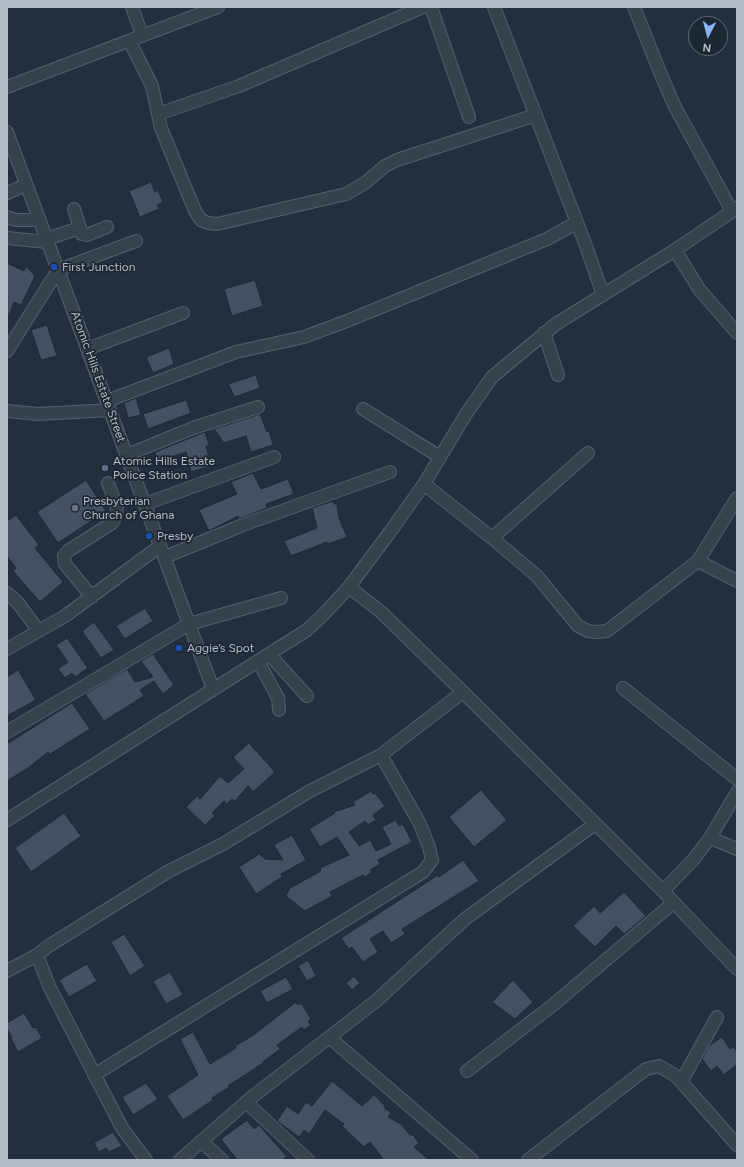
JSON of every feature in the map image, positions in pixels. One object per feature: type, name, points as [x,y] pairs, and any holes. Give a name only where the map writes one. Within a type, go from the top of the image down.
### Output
[{"type":"street","points":[[132,7],[142,35]]},
{"type":"street","points":[[7,87],[130,42],[142,35],[218,7]]},
{"type":"street","points":[[158,114],[238,86],[423,7]]},
{"type":"street","points":[[431,7],[469,118]]},
{"type":"street","points":[[494,7],[603,294]]},
{"type":"street","points":[[7,820],[307,630],[349,587],[424,484],[466,414],[492,377],[556,324],[675,250],[735,209],[675,107],[658,70],[634,7]]},
{"type":"street","points":[[130,42],[152,86],[161,128],[195,211],[201,220],[208,223],[217,224],[346,194],[365,183],[385,166],[397,160],[536,115]]},
{"type":"street","name":"Atomic Hills Estate Street","points":[[7,132],[213,689]]},
{"type":"street","points":[[7,193],[26,184]]},
{"type":"street","points":[[74,209],[82,234],[86,236],[107,227]]},
{"type":"street","points":[[7,217],[15,220],[39,220]]},
{"type":"street","points":[[7,411],[38,414],[108,406],[236,352],[304,337],[347,321],[547,238],[576,223]]},
{"type":"street","points":[[7,238],[46,240],[80,228]]},
{"type":"street","points":[[8,345],[58,270],[136,241]]},
{"type":"street","points":[[675,250],[700,289],[737,333]]},
{"type":"street","points":[[87,349],[183,313]]},
{"type":"street","points":[[544,333],[558,375]]},
{"type":"street","points":[[127,456],[194,428],[258,407]]},
{"type":"street","points":[[363,409],[440,457]]},
{"type":"street","points":[[492,538],[588,453]]},
{"type":"street","points":[[145,504],[274,457]]},
{"type":"street","points":[[7,649],[65,616],[162,551],[243,525],[390,472]]},
{"type":"street","points":[[92,597],[65,564],[64,556],[68,551],[112,523],[116,516],[117,508],[108,483]]},
{"type":"street","points":[[424,484],[492,538],[536,576],[578,626],[588,631],[597,632],[607,631],[698,561],[737,498]]},
{"type":"street","points":[[698,561],[737,581]]},
{"type":"street","points":[[349,587],[381,612],[463,692],[663,891],[737,969]]},
{"type":"street","points":[[7,593],[18,603],[38,630]]},
{"type":"street","points":[[7,732],[189,624],[281,598]]},
{"type":"street","points":[[269,654],[307,696]]},
{"type":"street","points":[[258,661],[278,698],[280,710]]},
{"type":"street","points":[[623,688],[737,779]]},
{"type":"street","points":[[7,972],[37,955],[169,871],[223,844],[310,791],[381,755],[463,692]]},
{"type":"street","points":[[94,1075],[423,872],[432,860],[429,847],[420,824],[381,755]]},
{"type":"street","points":[[663,891],[693,860],[710,838],[737,792]]},
{"type":"street","points":[[180,1160],[246,1102],[376,1001],[465,919],[595,824]]},
{"type":"street","points":[[710,838],[737,849]]},
{"type":"street","points":[[468,1071],[553,1005],[674,903]]},
{"type":"street","points":[[37,955],[50,988],[122,1128],[146,1160]]},
{"type":"street","points":[[681,1082],[717,1017]]},
{"type":"street","points":[[329,1037],[472,1160]]},
{"type":"street","points":[[528,1160],[646,1069],[659,1066],[664,1068],[681,1082],[737,1145]]},
{"type":"street","points":[[246,1102],[308,1160]]},
{"type":"street","points":[[201,1142],[222,1160]]},
{"type":"building","points":[[151,182],[155,192],[158,190],[163,202],[157,205],[159,209],[140,217],[129,191]]},
{"type":"building","points":[[7,263],[24,271],[26,266],[35,276],[21,305],[14,302],[8,318]]},
{"type":"building","points":[[255,280],[263,306],[232,316],[224,289]]},
{"type":"building","points":[[47,325],[57,356],[41,360],[31,330]]},
{"type":"building","points":[[169,348],[174,364],[153,373],[146,357]]},
{"type":"building","points":[[256,375],[260,388],[235,397],[228,384]]},
{"type":"building","points":[[136,398],[141,415],[128,418],[124,403]]},
{"type":"building","points":[[186,400],[191,413],[148,429],[143,414]]},
{"type":"building","points":[[260,414],[267,432],[269,431],[273,445],[251,452],[246,436],[224,443],[214,429]]},
{"type":"building","points":[[205,432],[209,445],[206,446],[211,466],[191,472],[186,452],[156,462],[155,452]]},
{"type":"building","points":[[253,473],[261,489],[288,479],[294,494],[266,504],[267,508],[239,519],[238,516],[209,531],[199,510],[237,494],[231,482]]},
{"type":"building","points":[[86,480],[106,511],[58,543],[37,512]]},
{"type":"building","points":[[333,501],[334,504],[337,504],[339,518],[347,537],[328,544],[327,542],[291,556],[284,541],[317,528],[312,508]]},
{"type":"building","points":[[16,515],[39,545],[35,548],[63,582],[40,602],[13,571],[16,568],[7,556],[7,521]]},
{"type":"building","points":[[145,608],[153,621],[125,639],[116,626]]},
{"type":"building","points":[[94,622],[114,650],[101,658],[82,631]]},
{"type":"building","points":[[67,638],[88,668],[75,677],[72,673],[65,678],[58,669],[68,662],[56,645]]},
{"type":"building","points":[[153,654],[174,685],[163,694],[154,681],[140,690],[144,696],[104,721],[85,694],[127,669],[135,682],[153,677],[141,661]]},
{"type":"building","points":[[18,670],[36,700],[7,716],[7,677]]},
{"type":"building","points":[[72,703],[90,729],[50,754],[48,752],[28,768],[7,781],[7,744]]},
{"type":"building","points":[[249,743],[275,772],[253,792],[248,786],[235,801],[232,799],[227,804],[224,801],[212,813],[215,816],[205,825],[186,807],[197,796],[200,799],[220,776],[228,783],[244,769],[233,757]]},
{"type":"building","points":[[481,790],[507,820],[474,847],[449,817]]},
{"type":"building","points":[[371,791],[373,794],[375,793],[385,806],[373,815],[376,820],[368,825],[365,821],[349,832],[359,846],[370,840],[376,851],[391,844],[382,827],[396,820],[399,826],[403,824],[412,842],[378,860],[380,864],[370,870],[372,872],[365,877],[363,875],[330,892],[332,896],[305,911],[286,896],[290,888],[321,871],[320,868],[349,855],[337,837],[320,847],[309,829],[335,813],[334,812],[355,805],[353,802]]},
{"type":"building","points":[[64,813],[81,836],[31,872],[15,848]]},
{"type":"building","points":[[292,835],[306,860],[281,874],[282,877],[256,894],[239,867],[259,854],[265,859],[283,860],[274,845]]},
{"type":"building","points":[[463,860],[479,881],[402,929],[405,934],[391,943],[383,931],[370,939],[378,952],[363,962],[352,947],[349,949],[341,938],[438,875],[439,877]]},
{"type":"building","points":[[624,892],[646,916],[624,934],[616,926],[595,947],[573,926],[594,906],[600,913]]},
{"type":"building","points":[[124,934],[145,966],[130,976],[111,942]]},
{"type":"building","points":[[308,960],[316,976],[307,981],[298,966]]},
{"type":"building","points":[[87,964],[97,981],[69,997],[59,980]]},
{"type":"building","points":[[170,972],[183,995],[166,1004],[153,981]]},
{"type":"building","points":[[354,976],[360,983],[352,990],[346,983]]},
{"type":"building","points":[[286,977],[293,989],[267,1003],[260,991]]},
{"type":"building","points":[[513,980],[533,1002],[515,1019],[492,1002]]},
{"type":"building","points":[[296,1002],[298,1005],[301,1003],[311,1019],[308,1022],[311,1025],[304,1030],[302,1027],[277,1045],[280,1049],[263,1063],[228,1086],[229,1087],[212,1098],[213,1100],[183,1120],[167,1096],[198,1075],[180,1039],[193,1032],[210,1064],[236,1048],[235,1046],[252,1036]]},
{"type":"building","points":[[24,1013],[33,1028],[36,1027],[42,1038],[18,1052],[11,1039],[12,1038],[7,1028],[7,1023]]},
{"type":"building","points":[[722,1037],[730,1049],[733,1047],[737,1052],[737,1064],[724,1075],[717,1066],[711,1071],[702,1059],[709,1046]]},
{"type":"building","points":[[332,1081],[362,1106],[374,1095],[385,1106],[385,1109],[391,1112],[388,1117],[401,1124],[410,1135],[413,1135],[419,1143],[414,1147],[429,1160],[384,1160],[370,1142],[364,1147],[342,1126],[344,1124],[325,1110],[309,1134],[304,1130],[299,1137],[277,1121],[287,1106],[298,1114],[306,1102],[312,1106]]},
{"type":"building","points":[[146,1083],[158,1099],[133,1115],[122,1097]]},
{"type":"building","points":[[247,1120],[254,1129],[259,1125],[287,1157],[282,1160],[237,1160],[221,1139]]},
{"type":"building","points":[[113,1132],[122,1146],[109,1152],[106,1148],[99,1152],[94,1143]]},
{"type":"place","name":"First Junction","points":[[54,267]]},
{"type":"place","name":"Atomic Hills Estate Police Station","points":[[105,468]]},
{"type":"place","name":"Presbyterian Church of Ghana","points":[[75,508]]},
{"type":"place","name":"Presby","points":[[149,536]]},
{"type":"place","name":"Aggie’s Spot","points":[[179,648]]}]
